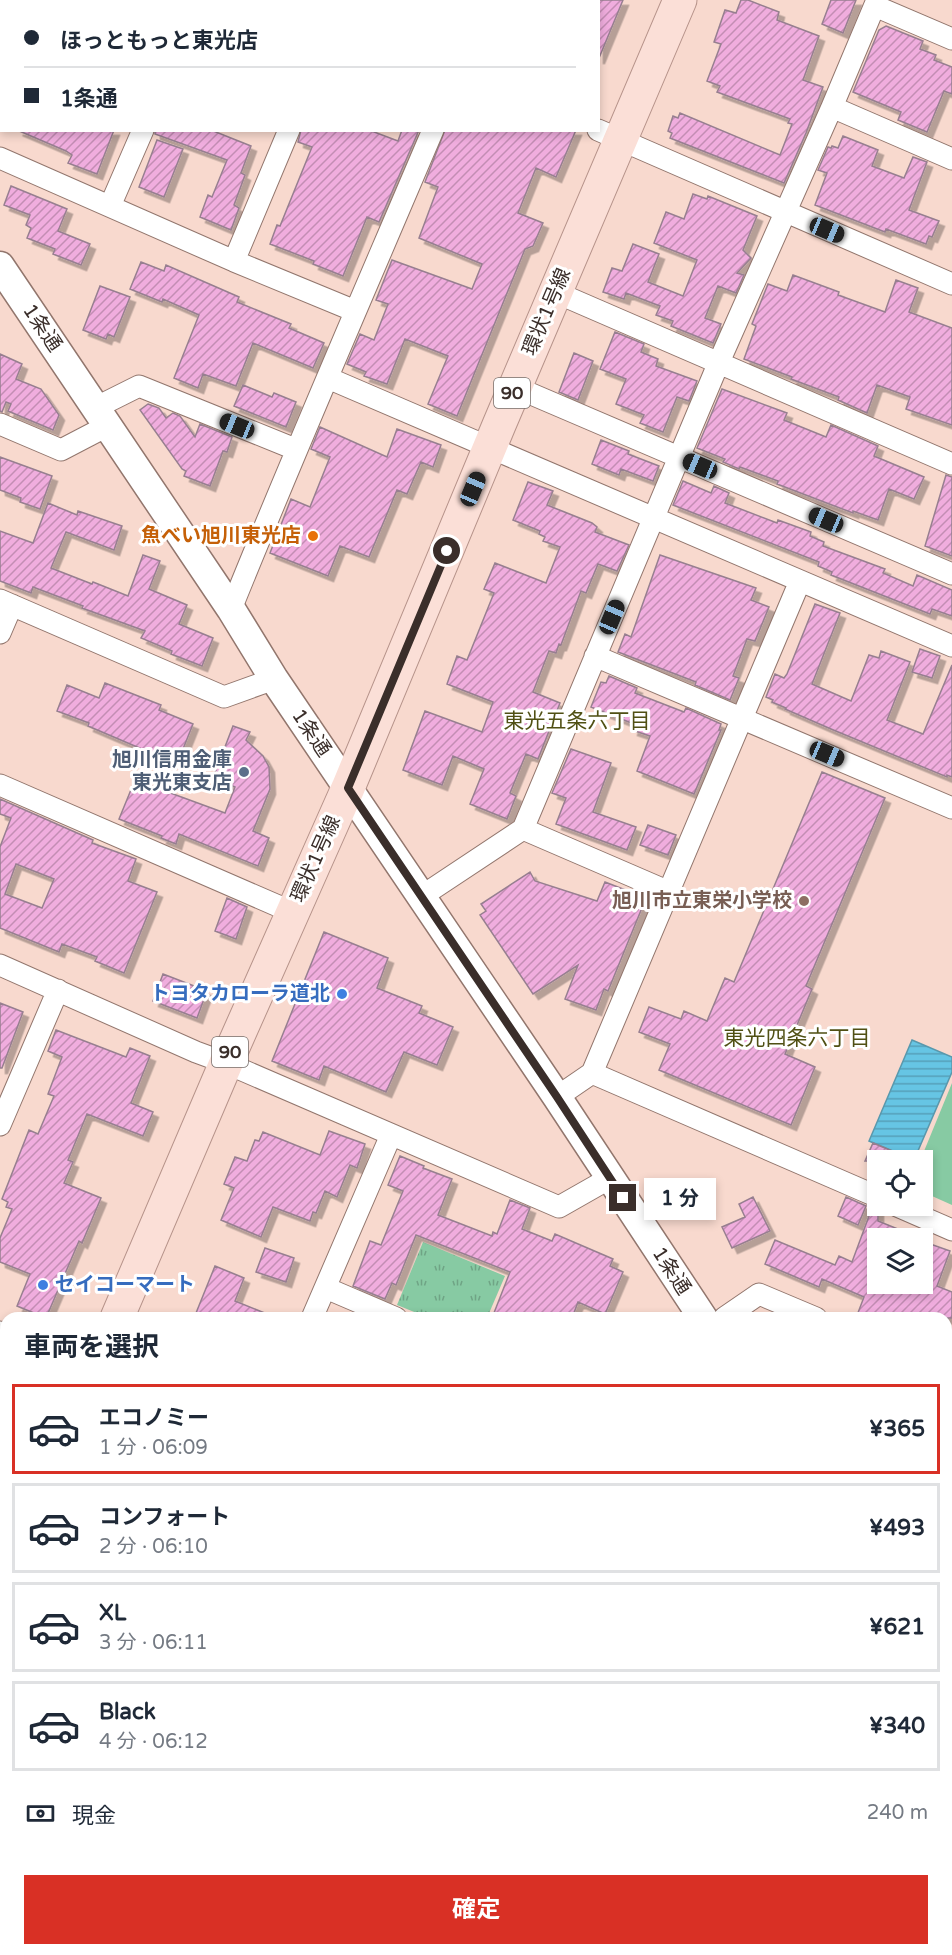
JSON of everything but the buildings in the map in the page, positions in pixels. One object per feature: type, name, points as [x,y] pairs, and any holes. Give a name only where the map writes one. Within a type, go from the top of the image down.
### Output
[{"type":"main road","name":"環状1号線","points":[[120,1312],[225,1063],[348,788],[555,292],[609,136],[680,0]]},
{"type":"main road","name":"1条通","points":[[1,270],[231,609],[274,679],[557,1097],[699,1312]]},
{"type":"street","points":[[422,896],[523,829],[719,362],[876,3],[952,39]]},
{"type":"street","points":[[832,107],[952,159]]},
{"type":"street","points":[[110,206],[142,132]]},
{"type":"street","points":[[234,261],[288,132]]},
{"type":"street","points":[[231,609],[296,449],[432,132]]},
{"type":"street","points":[[609,136],[952,284]]},
{"type":"street","points":[[0,158],[234,261],[355,311]]},
{"type":"street","points":[[555,292],[952,464]]},
{"type":"street","points":[[328,378],[952,646]]},
{"type":"street","points":[[0,424],[61,450],[139,386],[296,449]]},
{"type":"street","points":[[515,387],[952,574]]},
{"type":"street","points":[[557,1097],[592,1073],[800,581]]},
{"type":"street","points":[[0,633],[6,603],[224,698],[274,679]]},
{"type":"street","points":[[595,656],[952,808]]},
{"type":"street","points":[[0,785],[292,912]]},
{"type":"street","points":[[523,829],[669,892]]},
{"type":"street","points":[[0,965],[196,1052],[559,1207],[610,1178]]},
{"type":"street","points":[[0,1125],[58,990]]},
{"type":"street","points":[[592,1073],[867,1192]]},
{"type":"street","points":[[315,1312],[391,1135]]},
{"type":"street","points":[[920,1216],[952,1230]]},
{"type":"street","points":[[326,1288],[382,1312]]},
{"type":"street","points":[[733,1312],[759,1294],[802,1312]]},
{"type":"green space","points":[[952,1083],[952,1205],[933,1196],[933,1150],[925,1150]]},
{"type":"green space","points":[[423,1242],[505,1276],[490,1312],[414,1312],[397,1305]]},
{"type":"water","points":[[912,1040],[952,1057],[952,1072],[918,1150],[890,1150],[869,1141]]},
{"type":"place","name":"魚べい旭川東光店","points":[[313,536]]},
{"type":"place","name":"旭川信用金庫 東光東支店","points":[[244,772]]},
{"type":"place","name":"旭川市立東栄小学校","points":[[804,901]]},
{"type":"place","name":"トヨタカローラ道北","points":[[342,994]]},
{"type":"place","name":"セイコーマート","points":[[43,1285]]},
{"type":"district","name":"東光五条六丁目","points":[[577,721]]},
{"type":"district","name":"東光四条六丁目","points":[[797,1038]]},
{"type":"route","points":[[447,551],[348,788],[623,1198]]}]
